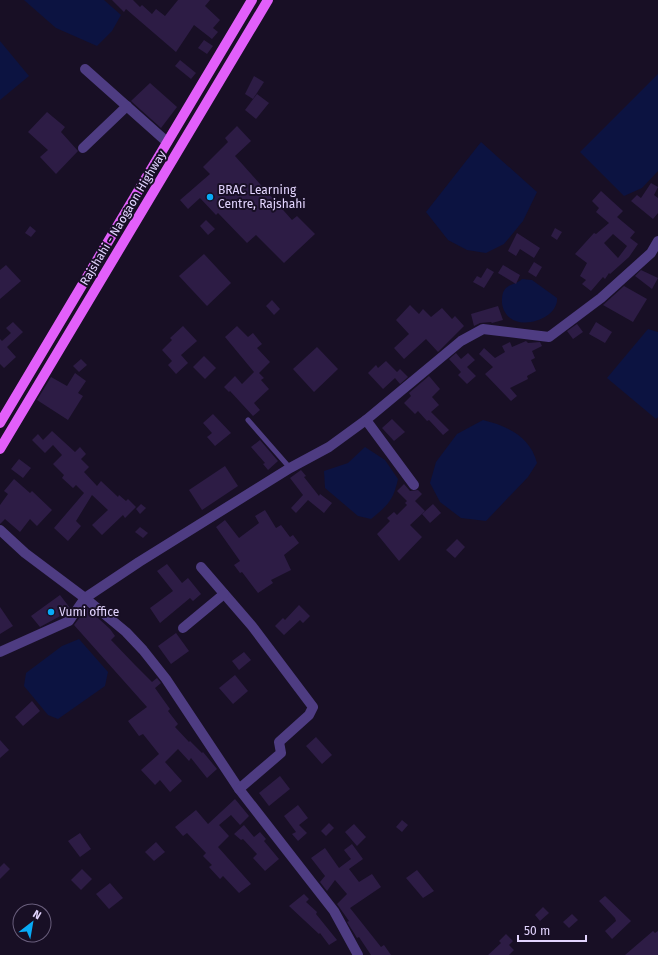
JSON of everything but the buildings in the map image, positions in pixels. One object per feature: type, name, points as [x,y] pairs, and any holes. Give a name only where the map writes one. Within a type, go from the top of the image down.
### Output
[{"type":"main road","name":"Rajshahi - Naogaon Highway","points":[[2,419],[252,0]]},
{"type":"main road","name":"Rajshahi - Naogaon Highway","points":[[0,449],[268,0]]},
{"type":"main road","points":[[2,419],[16,422]]},
{"type":"street","points":[[85,68],[167,142]]},
{"type":"street","points":[[83,148],[127,106]]},
{"type":"street","points":[[0,652],[68,621],[86,598],[139,562],[290,468],[329,447],[366,420],[461,341],[483,329],[549,337],[601,298],[651,253],[658,241]]},
{"type":"street","points":[[366,420],[414,485]]},
{"type":"street","points":[[0,530],[25,553],[86,598],[126,632],[142,650],[166,679],[240,789],[276,833],[334,911],[358,955]]},
{"type":"street","points":[[201,567],[252,626],[313,707],[309,715],[279,742],[280,753],[240,789]]},
{"type":"street","points":[[183,628],[224,594]]},
{"type":"lane","points":[[248,420],[290,468]]},
{"type":"shaded area","points":[[24,0],[104,0],[121,15],[112,31],[97,46],[56,28]]},
{"type":"shaded area","points":[[0,41],[29,76],[0,100]]},
{"type":"shaded area","points":[[658,74],[658,171],[642,188],[624,196],[580,152]]},
{"type":"shaded area","points":[[481,142],[537,192],[523,221],[504,244],[486,253],[467,250],[448,240],[426,212]]},
{"type":"shaded area","points":[[522,279],[532,280],[557,298],[555,306],[550,314],[542,319],[532,322],[522,322],[513,320],[506,313],[502,303],[504,291],[506,288]]},
{"type":"shaded area","points":[[648,329],[658,332],[658,417],[656,419],[607,378]]},
{"type":"shaded area","points":[[483,420],[501,425],[523,439],[534,454],[537,463],[528,477],[486,521],[461,518],[440,502],[430,483],[436,462],[457,434]]},
{"type":"shaded area","points":[[365,447],[385,460],[398,479],[392,498],[382,510],[371,519],[358,516],[325,488],[324,471],[348,463]]},
{"type":"shaded area","points":[[79,639],[108,672],[105,686],[58,719],[48,715],[24,686],[26,673],[62,646]]},
{"type":"place","name":"BRAC Learning Centre, Rajshahi","points":[[210,197]]},
{"type":"place","name":"Vumi office","points":[[51,612]]}]
